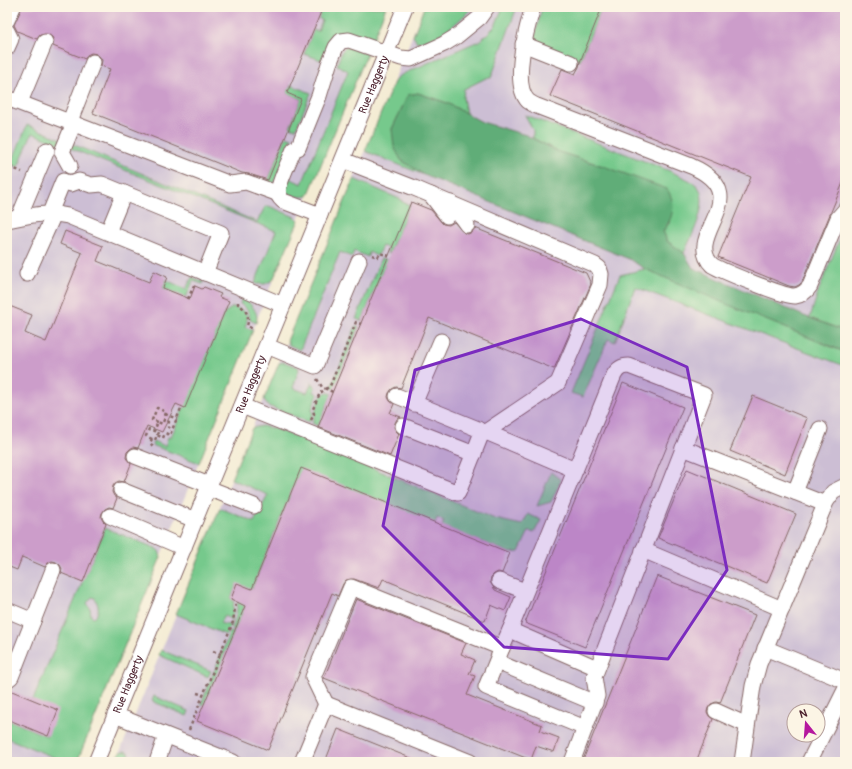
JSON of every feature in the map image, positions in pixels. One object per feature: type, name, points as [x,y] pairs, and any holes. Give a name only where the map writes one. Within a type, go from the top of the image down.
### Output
[{"type":"street","points":[[7,20],[13,7]]},
{"type":"street","name":"Rue Haggerty","points":[[96,762],[406,7]]},
{"type":"street","points":[[320,215],[283,201],[279,194],[281,181],[294,149],[298,148],[319,96],[329,64],[338,44],[345,40],[349,40],[405,59],[421,55],[457,36],[479,18],[487,7]]},
{"type":"street","points":[[533,7],[523,44],[521,63],[523,90],[528,101],[537,106],[691,166],[710,177],[718,188],[721,200],[720,207],[706,239],[704,251],[707,260],[716,267],[782,294],[795,296],[806,292],[810,286],[838,218],[845,210]]},
{"type":"street","points":[[7,31],[11,39],[7,48]]},
{"type":"street","points":[[45,42],[14,100],[230,184],[246,182],[279,194]]},
{"type":"street","points":[[523,44],[571,63]]},
{"type":"street","points":[[27,274],[72,160],[62,152],[93,62]]},
{"type":"street","points":[[13,218],[46,150]]},
{"type":"street","points":[[343,160],[431,195],[467,225]]},
{"type":"street","points":[[63,182],[71,184],[79,181],[91,185],[102,184],[221,233],[205,273]]},
{"type":"street","points":[[108,232],[124,193]]},
{"type":"street","points":[[242,406],[458,493],[484,434],[558,383],[597,292],[602,274],[601,270],[595,265],[449,210]]},
{"type":"street","points":[[13,218],[52,213],[68,216],[283,305]]},
{"type":"street","points":[[266,346],[315,366],[358,261]]},
{"type":"street","points":[[414,404],[441,341]]},
{"type":"street","points":[[572,762],[595,703],[597,696],[594,677],[597,668],[704,395],[629,366],[623,366],[617,370],[614,375],[486,687],[585,728]]},
{"type":"street","points":[[397,396],[478,430],[484,434],[575,470]]},
{"type":"street","points":[[403,426],[474,454]]},
{"type":"street","points":[[795,492],[820,429]]},
{"type":"street","points":[[683,448],[825,504]]},
{"type":"street","points":[[135,456],[254,506]]},
{"type":"street","points":[[742,762],[753,686],[759,664],[825,504],[833,492],[845,486]]},
{"type":"street","points":[[121,490],[195,520]]},
{"type":"street","points":[[110,516],[184,548]]},
{"type":"street","points":[[643,550],[782,609]]},
{"type":"street","points":[[7,680],[11,677],[53,570]]},
{"type":"street","points":[[499,581],[526,591]]},
{"type":"street","points":[[470,762],[326,704],[313,677],[351,587],[502,648]]},
{"type":"street","points":[[7,610],[33,621]]},
{"type":"street","points":[[510,630],[597,668]]},
{"type":"street","points":[[765,648],[845,681]]},
{"type":"street","points":[[497,662],[595,703]]},
{"type":"street","points":[[809,762],[845,690]]},
{"type":"street","points":[[302,762],[326,704]]},
{"type":"street","points":[[716,711],[747,725]]},
{"type":"street","points":[[115,715],[233,762]]},
{"type":"street","points":[[157,762],[166,736]]},
{"type":"path","points":[[10,167],[17,169]]},
{"type":"path","points":[[232,298],[238,301],[238,304],[245,310],[248,317],[247,326],[253,329]]},
{"type":"path","points":[[311,422],[314,414],[313,409],[320,393],[330,386],[356,322],[361,324]]},
{"type":"path","points":[[317,380],[322,387],[333,392]]},
{"type":"path","points":[[152,439],[146,436],[149,429],[158,432],[157,435],[163,438],[165,433],[170,435],[182,406]]},
{"type":"path","points":[[165,414],[162,424],[152,420],[157,408],[166,412],[165,414],[177,418]]},
{"type":"path","points":[[164,420],[169,422],[168,427],[172,429]]},
{"type":"path","points":[[154,431],[158,422]]},
{"type":"path","points":[[150,443],[152,439],[155,440],[157,435]]},
{"type":"path","points":[[194,718],[233,622],[236,601]]},
{"type":"path","points":[[213,651],[220,654]]},
{"type":"path","points":[[197,693],[204,695]]},
{"type":"path","points":[[198,709],[202,710]]},
{"type":"highlighted area","points":[[581,319],[687,367],[727,570],[668,659],[504,647],[383,526],[415,370]]},
{"type":"shaded area","points":[[7,7],[386,7],[257,319],[77,762],[7,762]]},
{"type":"shaded area","points":[[424,7],[845,7],[845,331],[804,316],[693,268],[645,269],[620,275],[571,393],[583,397],[608,339],[615,342],[635,287],[845,366],[845,762],[132,762],[129,753],[125,751],[120,752]]},
{"type":"green space","points":[[323,7],[386,7],[372,42],[353,34],[324,61],[304,54],[313,30],[318,31],[322,20],[318,18]]},
{"type":"green space","points":[[424,7],[473,7],[448,30],[433,38],[417,42],[413,36]]},
{"type":"green space","points":[[503,7],[517,7],[491,78],[486,78],[464,89],[463,98],[466,113],[447,103],[418,93],[408,95],[392,129],[401,160],[424,175],[365,151],[394,82],[398,77],[481,40],[495,26]]},
{"type":"green space","points":[[542,7],[602,7],[580,61],[538,43],[535,36]]},
{"type":"green space","points":[[351,47],[367,54],[308,196],[299,197],[286,193],[285,189],[289,178],[302,184],[348,71],[337,65],[342,51],[345,48]]},
{"type":"green space","points":[[291,85],[311,93],[296,129],[290,127],[301,99],[287,93]]},
{"type":"green space","points":[[418,93],[447,103],[482,122],[526,135],[559,152],[667,189],[673,205],[671,216],[663,231],[667,241],[684,253],[693,268],[804,316],[845,331],[845,352],[726,304],[645,269],[629,259],[424,175],[401,160],[394,147],[392,129],[408,95]]},
{"type":"green space","points":[[525,115],[670,171],[697,185],[702,195],[702,203],[698,221],[684,253],[667,241],[663,231],[670,222],[606,167],[559,152],[533,138],[533,130]]},
{"type":"green space","points":[[27,125],[61,139],[59,144],[32,133],[18,167],[11,164]]},
{"type":"green space","points":[[286,136],[292,138],[273,186],[267,183]]},
{"type":"green space","points":[[72,144],[257,222],[265,207],[269,206],[295,217],[299,220],[273,280],[265,284],[255,283],[276,231],[70,148]]},
{"type":"green space","points":[[354,179],[410,205],[389,254],[387,253],[388,248],[382,246],[377,256],[369,252],[368,257],[354,251],[352,257],[340,252],[300,350],[289,345],[287,341]]},
{"type":"green space","points":[[845,226],[845,331],[810,318],[818,292]]},
{"type":"green space","points":[[381,258],[387,260],[362,321],[356,319]]},
{"type":"green space","points":[[645,269],[845,352],[845,366],[635,287],[615,342],[608,339],[583,397],[571,393],[620,275]]},
{"type":"green space","points":[[192,277],[204,282],[203,284],[193,281],[186,298],[163,288],[166,280],[186,289]]},
{"type":"green space","points":[[242,297],[251,305],[257,315],[256,323],[250,320],[247,310],[240,304]]},
{"type":"green space","points":[[233,307],[240,309],[247,315],[245,327],[253,330],[199,463],[152,445],[153,441],[165,446],[168,437],[171,437],[224,313]]},
{"type":"green space","points":[[356,326],[359,327],[334,389],[331,388]]},
{"type":"green space","points":[[284,362],[298,367],[299,369],[293,388],[307,393],[312,382],[315,388],[314,392],[318,394],[309,422],[268,406],[264,399],[279,363]]},
{"type":"green space","points":[[326,392],[332,394],[318,426],[312,423],[318,402]]},
{"type":"green space","points":[[262,426],[300,438],[495,519],[522,525],[528,514],[541,520],[534,533],[529,531],[519,552],[510,553],[442,526],[444,521],[437,518],[435,523],[301,469],[235,630],[232,629],[237,606],[237,584],[231,599],[234,600],[232,621],[224,616],[220,623],[228,625],[231,624],[226,635],[176,614],[220,508],[254,522],[268,495],[231,479],[252,428]]},
{"type":"green space","points":[[551,472],[561,480],[551,502],[537,506]]},
{"type":"green space","points":[[105,528],[159,551],[161,557],[77,762],[60,762],[58,759],[7,738],[7,719],[47,736],[33,700]],"holes":[[[92,597],[95,598],[98,606],[98,613],[94,617],[91,616],[90,608],[87,603]]]},
{"type":"green space","points":[[230,632],[234,633],[204,705],[201,704]]},
{"type":"green space","points":[[161,650],[211,671],[208,677],[159,655]]},
{"type":"green space","points":[[154,696],[189,711],[187,716],[152,701]]},
{"type":"green space","points":[[125,751],[129,753],[132,762],[116,762],[120,752]]},
{"type":"building","points":[[22,7],[323,7],[287,93],[301,99],[268,180],[242,173],[93,113],[110,69],[101,66],[102,60],[97,54],[91,53],[87,55],[85,59],[53,46],[54,41],[48,34],[40,35],[37,39],[17,31],[14,25]]},
{"type":"building","points":[[602,7],[845,7],[845,178],[802,282],[799,285],[795,287],[789,286],[718,257],[751,177],[550,96],[562,69],[575,74]]},
{"type":"building","points":[[411,202],[431,210],[443,224],[449,225],[454,222],[464,233],[468,234],[475,228],[586,273],[591,284],[554,369],[429,318],[401,388],[396,387],[389,393],[388,397],[394,404],[390,413],[401,417],[397,419],[395,423],[394,427],[399,434],[390,456],[318,427]]},
{"type":"building","points":[[65,231],[103,246],[97,261],[149,282],[154,271],[167,277],[163,288],[190,299],[195,286],[202,289],[204,287],[221,294],[219,297],[229,301],[185,408],[176,404],[162,432],[147,426],[138,448],[133,447],[127,452],[126,458],[131,464],[124,482],[119,481],[113,486],[112,492],[117,498],[113,508],[109,507],[102,513],[101,517],[106,524],[83,582],[61,573],[62,569],[60,565],[52,561],[45,567],[22,557],[17,570],[7,566],[7,305],[32,315],[25,333],[46,342],[82,253],[60,244]]},
{"type":"building","points":[[623,383],[683,407],[585,647],[525,623]]},
{"type":"building","points":[[753,396],[807,418],[785,474],[730,451]]},
{"type":"building","points":[[301,468],[510,553],[502,573],[498,572],[494,574],[491,577],[490,582],[495,590],[511,597],[505,611],[491,605],[485,621],[383,579],[379,588],[354,579],[346,580],[338,596],[332,593],[268,750],[197,721],[245,606],[231,599],[237,583],[252,589]]},
{"type":"building","points":[[687,469],[796,514],[767,583],[658,538]]},
{"type":"building","points":[[657,576],[755,615],[720,703],[716,702],[711,704],[708,708],[707,712],[713,719],[696,762],[589,762],[583,760]]},
{"type":"building","points":[[356,599],[466,643],[461,654],[475,660],[469,674],[475,676],[467,695],[542,725],[540,731],[559,738],[554,752],[536,746],[531,760],[324,678]]},
{"type":"building","points":[[7,689],[58,710],[48,736],[7,719]]},
{"type":"building","points":[[338,729],[418,761],[418,762],[325,762]]}]
